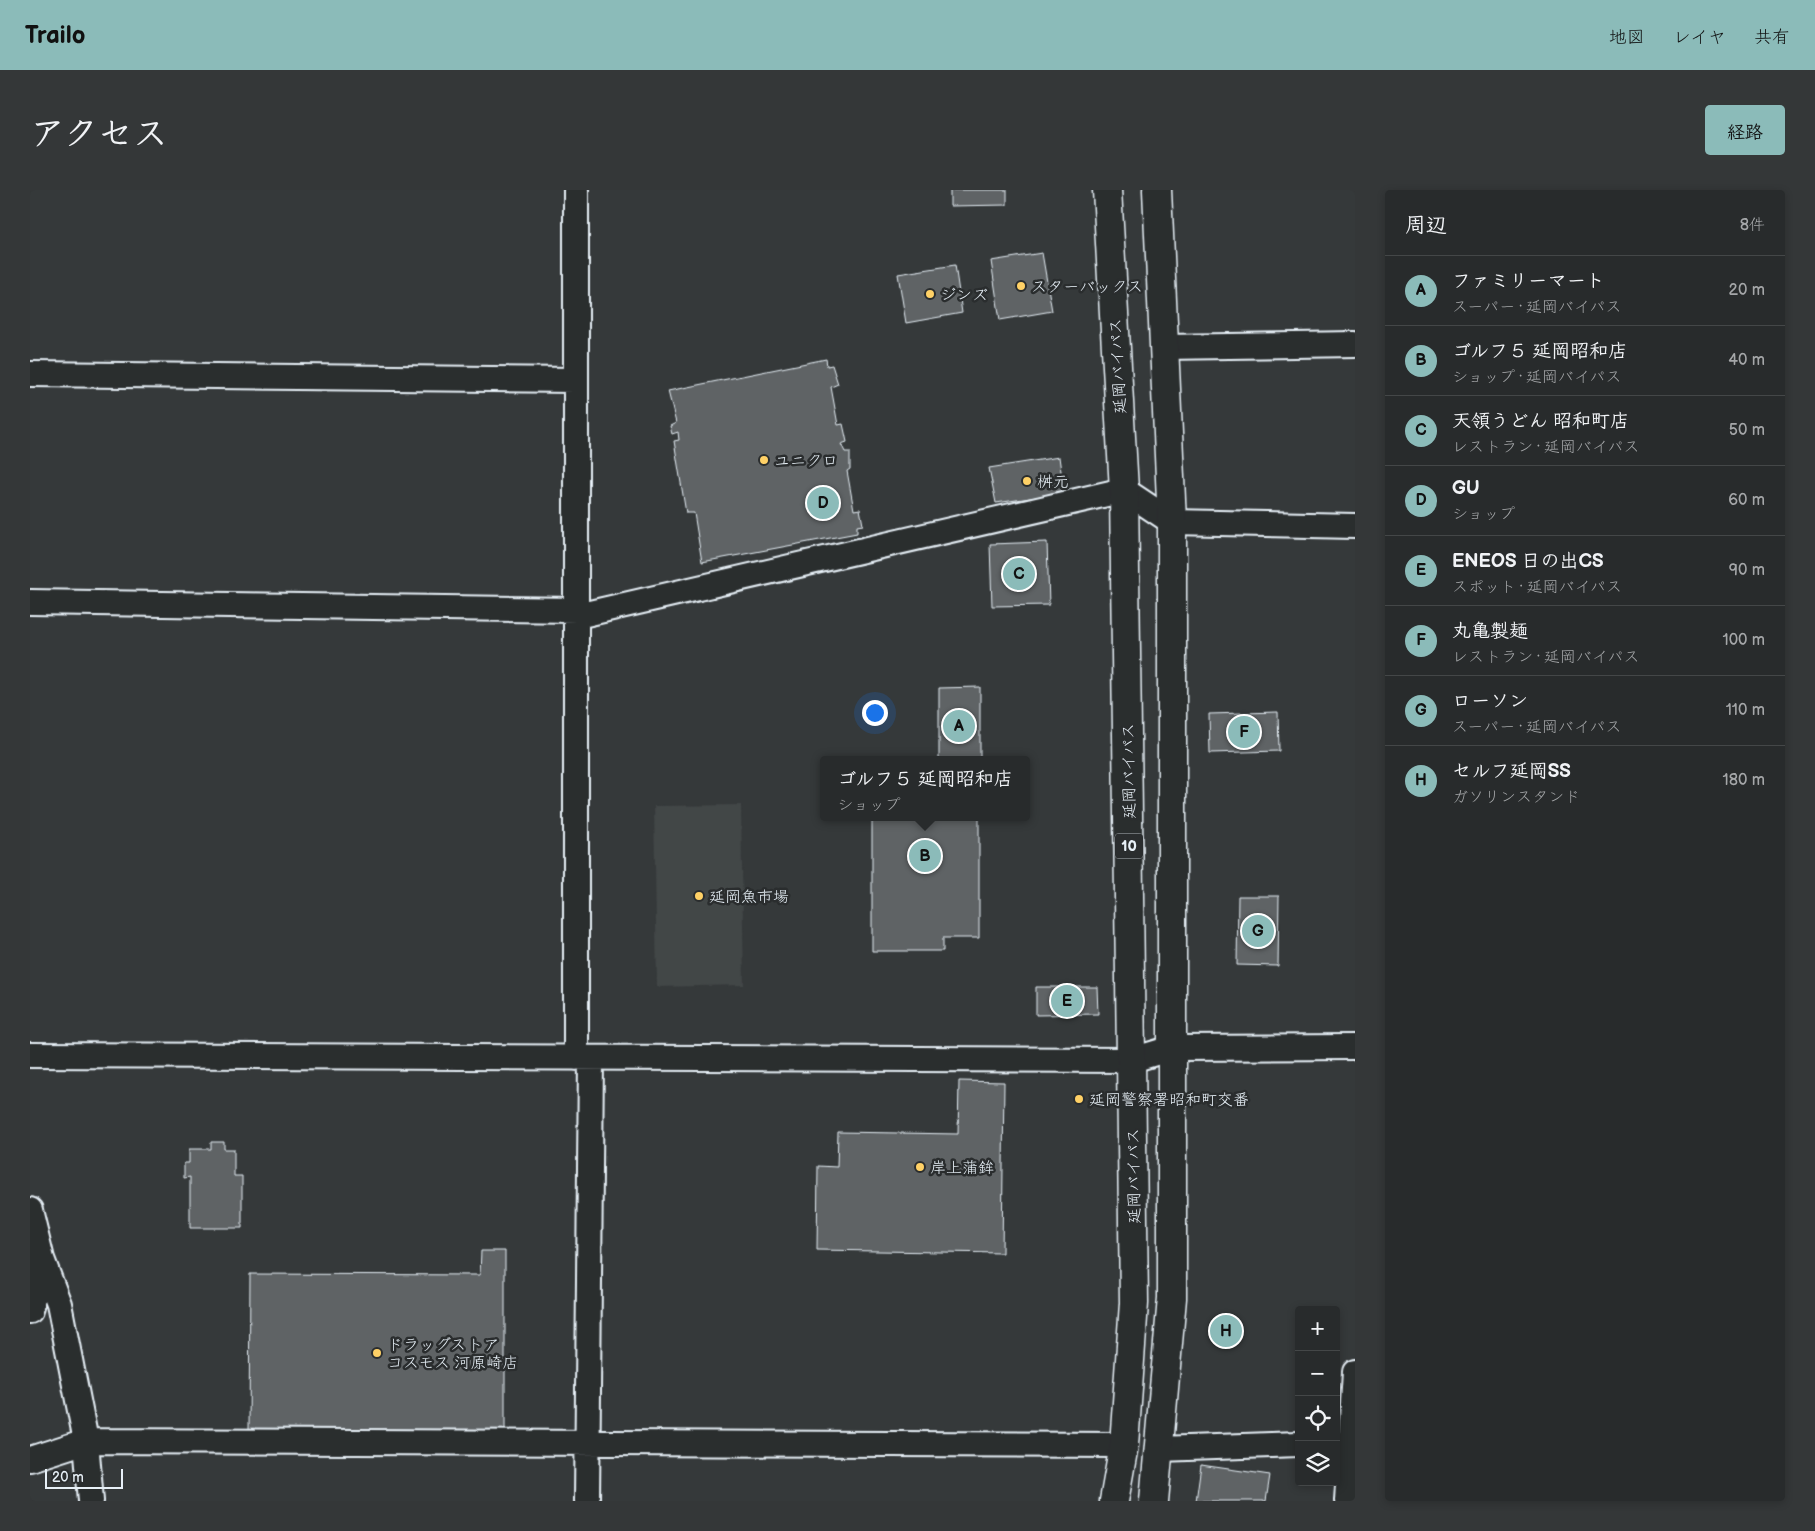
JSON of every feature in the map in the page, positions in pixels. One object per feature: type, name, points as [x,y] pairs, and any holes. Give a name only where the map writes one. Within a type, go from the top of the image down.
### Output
[{"type":"highway","name":"延岡バイパス","points":[[1107,190],[1124,490],[1134,1303],[1124,1445],[1114,1501]]},
{"type":"highway","points":[[1154,1501],[1172,1298],[1172,522],[1157,190]]},
{"type":"street","points":[[576,190],[575,380],[588,1444],[587,1501]]},
{"type":"street","points":[[1164,347],[1355,344]]},
{"type":"street","points":[[30,374],[575,380]]},
{"type":"street","points":[[30,602],[577,613],[1124,490],[1172,522],[1355,526]]},
{"type":"street","points":[[30,1054],[1132,1060],[1172,1048],[1355,1047]]},
{"type":"street","points":[[30,1210],[42,1259],[59,1304],[86,1441],[91,1501]]},
{"type":"street","points":[[30,1311],[42,1259]]},
{"type":"street","points":[[1347,1501],[1347,1442],[1355,1372]]},
{"type":"street","points":[[30,1459],[86,1441],[1124,1445]]},
{"type":"street","points":[[1160,1449],[1295,1444]]},
{"type":"shaded area","name":"延岡魚市場","points":[[741,805],[744,985],[657,987],[654,806]]},
{"type":"building","points":[[950,190],[1007,190],[1007,205],[950,206]]},
{"type":"building","name":"スターバックス","points":[[1042,253],[1052,311],[1000,320],[991,261]]},
{"type":"building","name":"ジンズ","points":[[955,265],[962,313],[906,323],[898,274]]},
{"type":"building","name":"ユニクロ","points":[[826,359],[827,366],[832,365],[838,384],[831,387],[838,425],[843,424],[847,442],[841,444],[845,452],[850,452],[850,469],[847,471],[854,510],[860,509],[863,525],[857,526],[857,533],[702,562],[694,513],[686,513],[674,441],[679,440],[678,432],[672,434],[670,426],[676,423],[668,391]]},
{"type":"building","name":"桝元","points":[[1059,457],[1064,493],[996,503],[989,468]]},
{"type":"building","points":[[1047,542],[1049,605],[992,606],[990,544]]},
{"type":"building","points":[[980,687],[980,756],[939,756],[939,688]]},
{"type":"building","points":[[1278,712],[1279,751],[1210,753],[1209,714]]},
{"type":"building","points":[[872,821],[979,821],[979,938],[943,938],[943,951],[872,951]]},
{"type":"building","points":[[1238,896],[1279,896],[1278,966],[1237,965]]},
{"type":"building","points":[[1036,987],[1097,987],[1098,1014],[1036,1015]]},
{"type":"building","name":"岸上蒲鉾","points":[[959,1081],[1004,1082],[1002,1253],[817,1250],[818,1166],[837,1167],[838,1132],[958,1134]]},
{"type":"building","points":[[211,1142],[224,1142],[224,1149],[234,1149],[234,1176],[242,1176],[242,1228],[190,1228],[190,1177],[184,1178],[184,1163],[189,1163],[189,1149],[211,1149]]},
{"type":"building","name":"ドラッグストア コスモス 河原崎店","points":[[481,1251],[505,1251],[505,1432],[249,1431],[250,1274],[480,1275]]},
{"type":"building","points":[[1201,1465],[1270,1475],[1266,1501],[1196,1501]]},
{"type":"place","name":"スターバックス","points":[[1021,286]]},
{"type":"place","name":"ジンズ","points":[[930,294]]},
{"type":"place","name":"ユニクロ","points":[[764,460]]},
{"type":"place","name":"桝元","points":[[1027,481]]},
{"type":"place","name":"GU","points":[[823,503]]},
{"type":"place","name":"天領うどん 昭和町店","points":[[1019,574]]},
{"type":"place","name":"ファミリーマート","points":[[959,726]]},
{"type":"place","name":"丸亀製麺","points":[[1244,732]]},
{"type":"place","name":"ゴルフ５ 延岡昭和店","points":[[925,856]]},
{"type":"place","name":"延岡魚市場","points":[[699,896]]},
{"type":"place","name":"ローソン","points":[[1258,931]]},
{"type":"place","name":"ENEOS 日の出CS","points":[[1067,1001]]},
{"type":"place","name":"延岡警察署昭和町交番","points":[[1079,1099]]},
{"type":"place","name":"岸上蒲鉾","points":[[920,1167]]},
{"type":"place","name":"セルフ延岡SS","points":[[1226,1331]]},
{"type":"place","name":"ドラッグストア コスモス 河原崎店","points":[[377,1353]]}]
